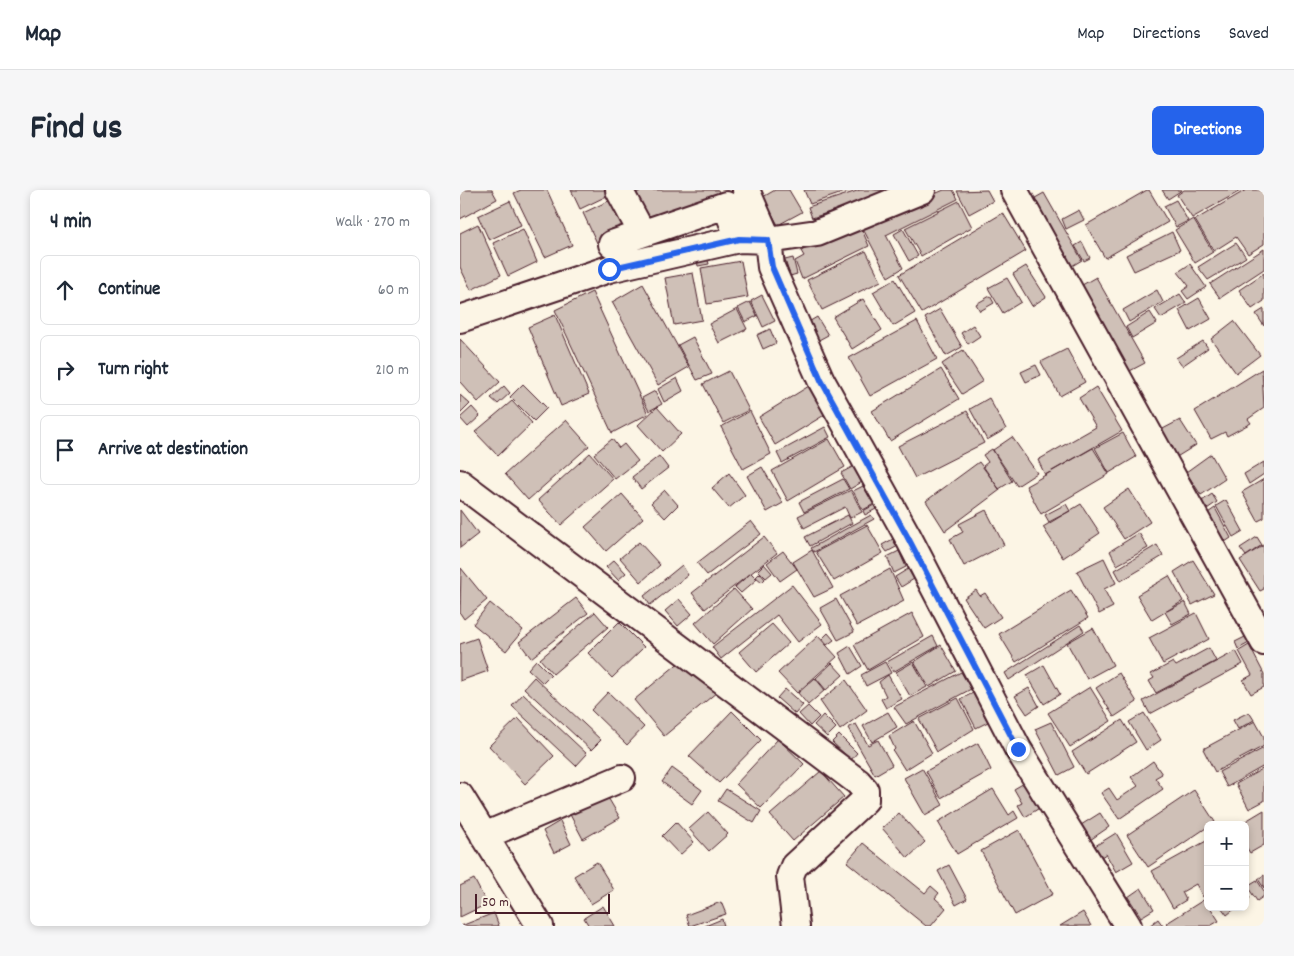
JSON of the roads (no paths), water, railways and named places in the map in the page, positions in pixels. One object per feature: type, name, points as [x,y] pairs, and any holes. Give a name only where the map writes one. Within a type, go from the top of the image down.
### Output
[{"type":"street","points":[[460,318],[609,269],[739,239],[768,240],[817,232],[922,190]]},
{"type":"street","points":[[1014,190],[1264,642]]},
{"type":"street","points":[[626,192],[642,233]]},
{"type":"street","points":[[732,195],[768,240],[772,267],[821,380],[907,536],[1018,749],[1128,926]]},
{"type":"street","points":[[612,244],[732,195]]},
{"type":"street","points":[[732,195],[739,239]]},
{"type":"street","points":[[460,483],[858,782],[865,790],[865,800],[794,866],[790,876],[796,926]]},
{"type":"street","points":[[484,836],[622,778]]},
{"type":"street","points":[[460,796],[540,926]]}]
